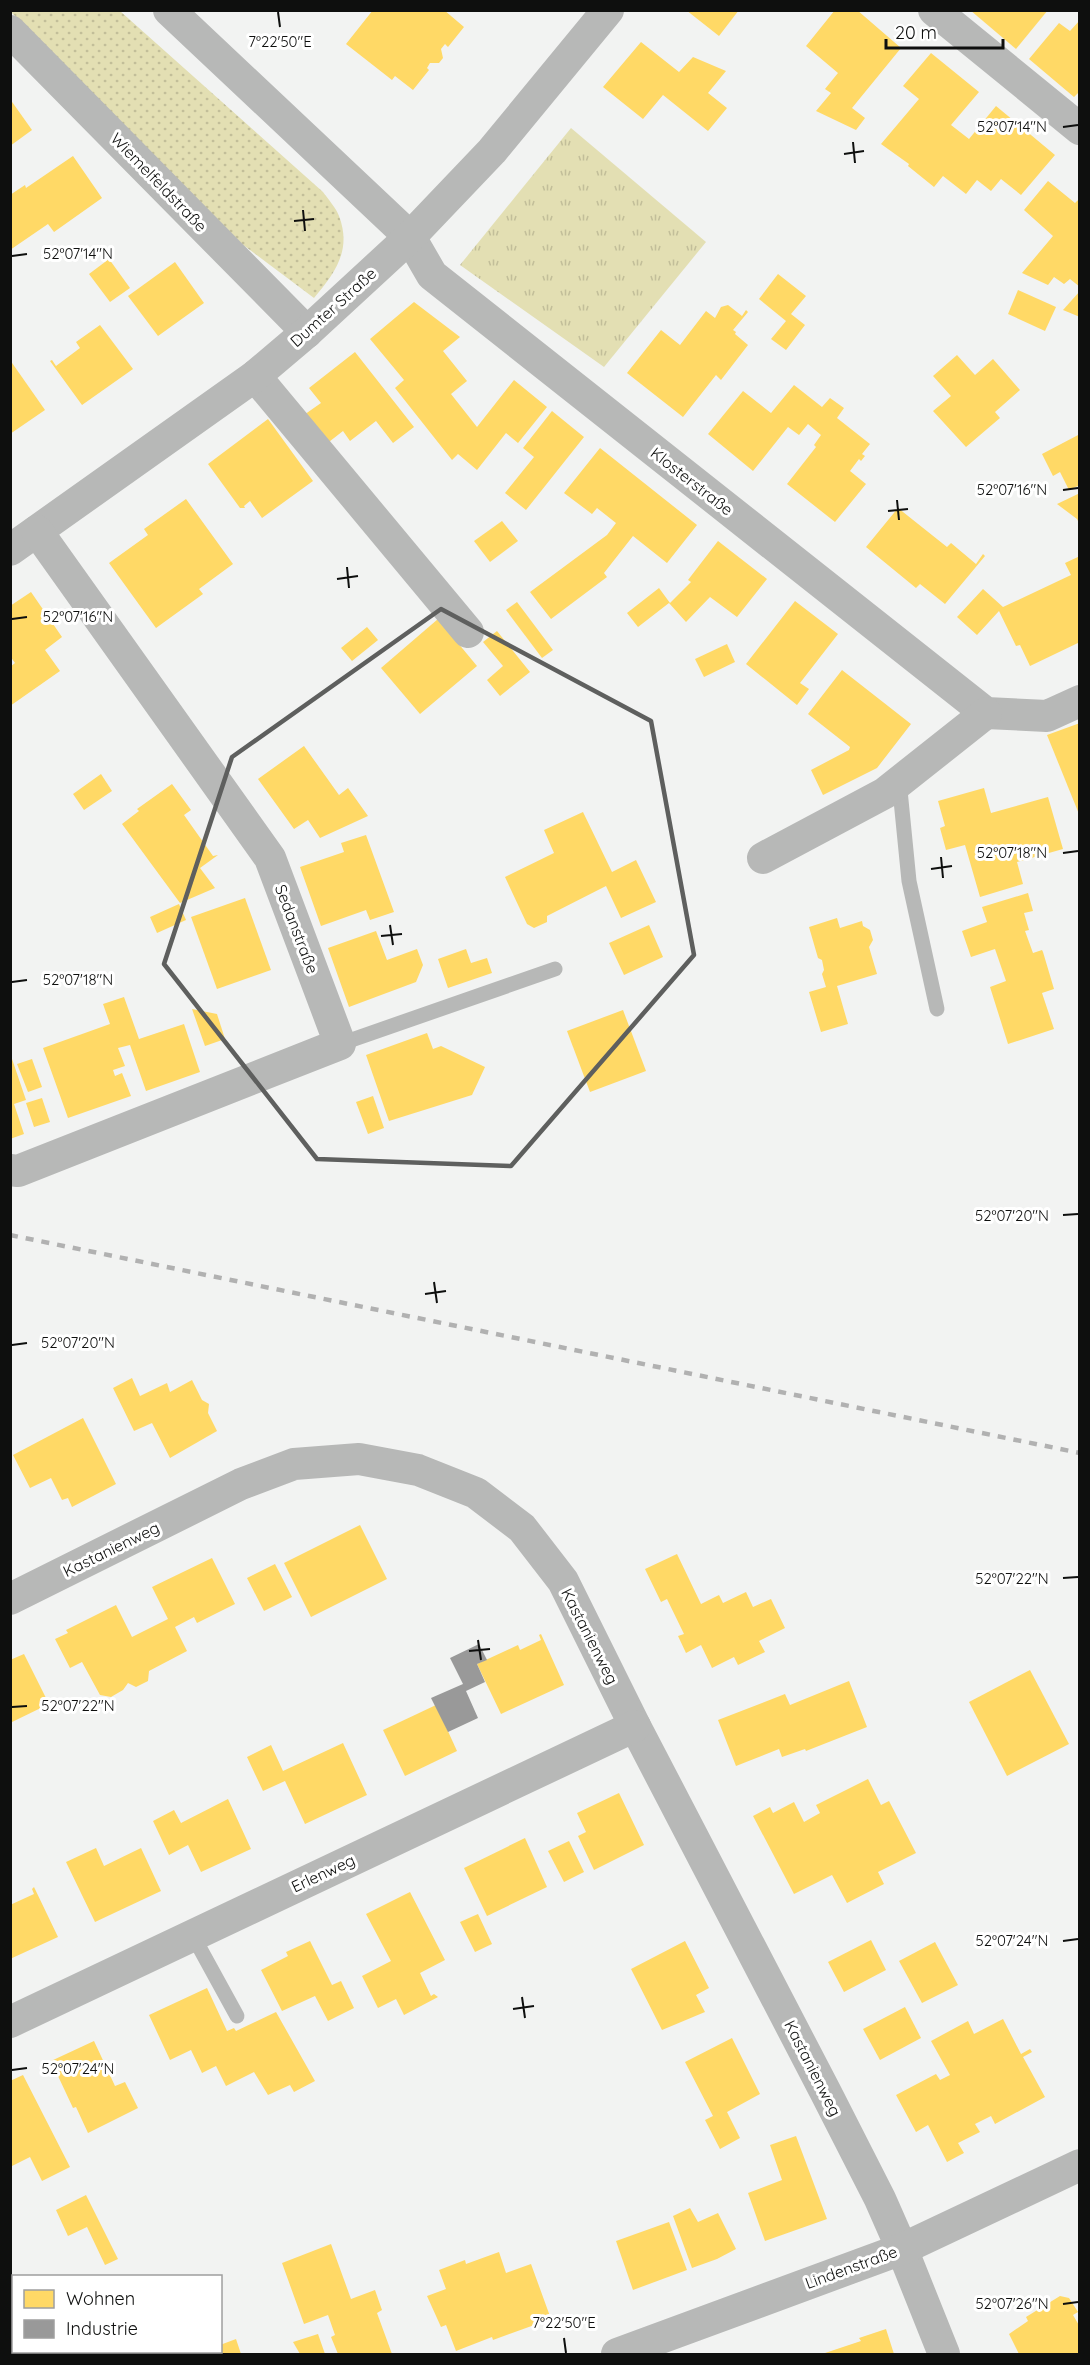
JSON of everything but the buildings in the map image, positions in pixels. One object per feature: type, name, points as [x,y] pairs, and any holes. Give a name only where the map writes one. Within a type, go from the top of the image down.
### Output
[{"type":"street","points":[[169,10],[410,237]]},
{"type":"street","name":"Dumter Straße","points":[[10,550],[255,376],[307,332],[410,237],[492,151],[608,10]]},
{"type":"street","points":[[934,10],[1080,129]]},
{"type":"street","name":"Wiemelfeldstraße","points":[[10,31],[307,332]]},
{"type":"street","name":"Klosterstraße","points":[[410,237],[432,275],[986,713]]},
{"type":"street","points":[[255,376],[468,632]]},
{"type":"street","name":"Sedanstraße","points":[[37,531],[270,858],[340,1044]]},
{"type":"street","points":[[763,858],[885,793],[986,713],[1047,716],[1080,701]]},
{"type":"street","points":[[10,1170],[18,1171],[340,1044]]},
{"type":"street","name":"Kastanienweg","points":[[10,1599],[241,1484],[294,1464],[358,1459],[418,1470],[476,1493],[522,1528],[563,1581],[635,1726],[880,2199],[944,2355]]},
{"type":"street","name":"Erlenweg","points":[[10,2022],[635,1726]]},
{"type":"street","name":"Lindenstraße","points":[[617,2355],[902,2249],[1080,2164]]},
{"type":"lane","points":[[899,780],[909,881],[937,1009]]},
{"type":"lane","points":[[340,1044],[555,969]]},
{"type":"lane","points":[[192,1934],[237,2016]]},
{"type":"highlighted area","points":[[441,609],[651,721],[694,955],[511,1166],[317,1159],[164,964],[232,757]]},
{"type":"green space","points":[[10,11],[120,11],[323,192],[339,216],[344,240],[335,270],[314,298],[242,244]]},
{"type":"green space","points":[[571,128],[706,242],[604,367],[460,265]]},
{"type":"railway","points":[[10,1235],[1080,1453]]}]
